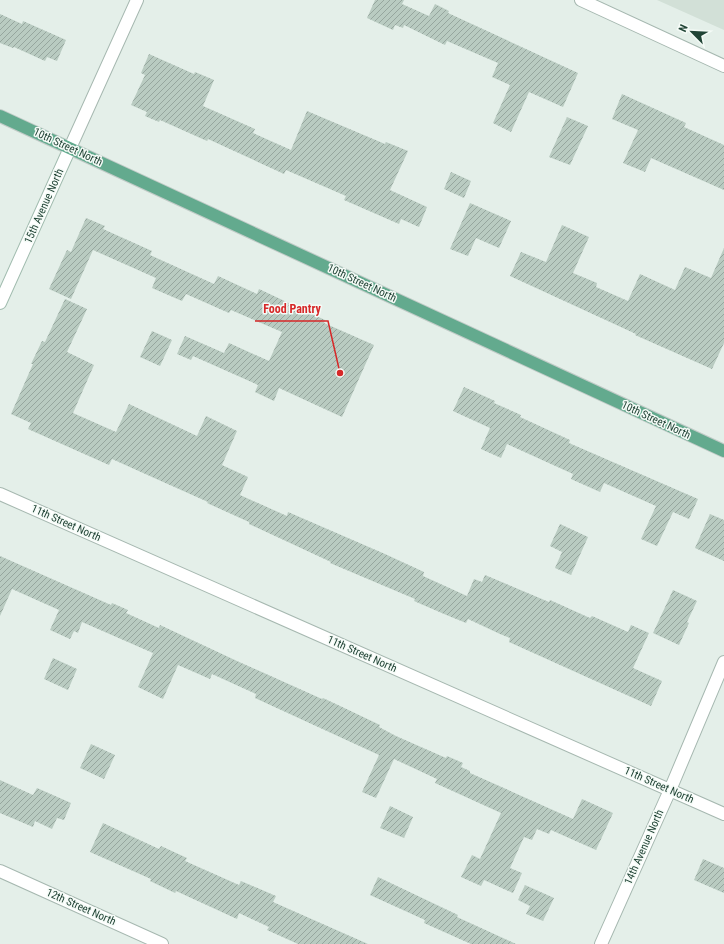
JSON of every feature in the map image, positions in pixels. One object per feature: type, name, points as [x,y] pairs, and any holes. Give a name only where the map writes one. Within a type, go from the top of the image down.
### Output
[{"type":"main road","name":"10th Street North","points":[[0,116],[724,452]]},
{"type":"street","name":"15th Avenue North","points":[[0,303],[137,0]]},
{"type":"street","points":[[581,0],[724,66]]},
{"type":"street","name":"11th Street North","points":[[0,494],[724,814]]},
{"type":"street","name":"14th Avenue North","points":[[601,944],[670,790],[724,662]]},
{"type":"street","name":"12th Street North","points":[[0,871],[162,944]]},
{"type":"shaded area","points":[[657,0],[724,0],[724,30]]},
{"type":"building","points":[[375,0],[404,0],[402,4],[429,16],[435,4],[449,11],[448,13],[578,73],[563,107],[529,92],[511,132],[493,123],[510,85],[492,77],[498,63],[447,41],[445,45],[404,25],[403,28],[395,25],[393,30],[367,18]]},
{"type":"building","points":[[0,14],[22,24],[23,21],[66,40],[57,61],[47,57],[45,61],[14,47],[13,48],[0,43]]},
{"type":"building","points":[[149,54],[194,74],[195,72],[214,80],[203,106],[255,129],[253,133],[291,150],[307,111],[385,144],[386,142],[408,151],[390,190],[427,207],[419,227],[401,219],[399,224],[344,200],[346,196],[286,170],[284,174],[208,139],[207,141],[160,120],[159,122],[145,116],[147,112],[131,105],[145,75],[141,73]]},
{"type":"building","points":[[622,94],[686,123],[684,127],[724,145],[724,190],[651,158],[645,172],[623,163],[638,130],[612,119]]},
{"type":"building","points":[[567,117],[588,126],[570,165],[549,157]]},
{"type":"building","points":[[451,172],[471,181],[464,198],[444,189]]},
{"type":"building","points":[[470,203],[511,221],[499,248],[476,238],[468,256],[450,249]]},
{"type":"building","points":[[86,218],[105,226],[103,229],[152,251],[150,255],[214,284],[218,276],[257,294],[259,289],[325,320],[324,323],[374,345],[342,417],[279,388],[274,401],[255,392],[258,385],[193,356],[191,360],[177,354],[185,336],[224,353],[229,343],[269,361],[282,332],[231,310],[229,313],[186,294],[182,301],[152,288],[156,278],[93,250],[71,299],[49,289],[67,250],[71,252]]},
{"type":"building","points":[[562,225],[589,237],[573,273],[597,283],[596,287],[628,301],[640,274],[675,290],[685,267],[711,278],[724,248],[724,343],[712,369],[635,335],[636,334],[510,276],[521,252],[546,262]]},
{"type":"building","points":[[65,299],[87,309],[67,352],[94,365],[73,413],[116,432],[129,404],[197,436],[206,416],[237,431],[222,465],[248,477],[240,495],[287,516],[288,512],[385,554],[424,572],[423,576],[467,596],[474,579],[482,582],[485,575],[549,602],[550,600],[590,618],[592,616],[628,632],[631,625],[649,633],[633,668],[662,681],[651,706],[509,642],[510,638],[468,619],[466,623],[414,601],[415,599],[330,563],[331,562],[207,503],[208,502],[112,459],[109,465],[28,429],[31,423],[11,414],[33,364],[31,364],[42,341],[45,342]]},
{"type":"building","points":[[152,331],[172,340],[160,366],[140,357]]},
{"type":"building","points":[[464,387],[495,401],[494,403],[521,415],[520,417],[570,440],[569,443],[698,499],[689,519],[673,512],[657,546],[641,539],[656,506],[604,483],[600,492],[571,479],[573,474],[507,444],[501,458],[481,449],[490,428],[453,411]]},
{"type":"building","points":[[710,514],[724,520],[724,561],[695,548]]},
{"type":"building","points":[[560,524],[588,537],[571,575],[555,568],[562,552],[550,546]]},
{"type":"building","points":[[0,556],[111,605],[112,603],[128,610],[126,613],[159,628],[160,625],[237,661],[322,699],[323,698],[380,725],[379,727],[396,736],[446,758],[447,756],[463,763],[461,767],[470,771],[470,773],[573,819],[582,799],[613,813],[596,850],[551,830],[549,834],[537,829],[532,840],[524,837],[510,868],[522,873],[513,893],[484,880],[481,886],[461,877],[472,855],[480,859],[501,813],[435,783],[437,779],[394,759],[376,798],[362,792],[379,755],[255,698],[256,694],[212,674],[210,679],[178,665],[163,699],[138,687],[153,653],[82,622],[78,633],[74,631],[70,639],[50,630],[59,610],[12,589],[0,616]]},
{"type":"building","points":[[673,590],[697,601],[687,622],[689,623],[679,645],[653,633]]},
{"type":"building","points":[[53,658],[77,669],[68,690],[44,679]]},
{"type":"building","points":[[91,744],[115,755],[104,779],[80,768]]},
{"type":"building","points":[[0,780],[33,795],[37,788],[71,803],[64,820],[57,818],[52,829],[35,821],[33,827],[0,813]]},
{"type":"building","points":[[390,806],[413,817],[404,838],[380,828]]},
{"type":"building","points":[[103,823],[159,849],[161,846],[187,858],[185,861],[239,885],[241,881],[276,896],[273,902],[368,944],[298,944],[267,930],[269,927],[239,913],[237,919],[176,891],[175,893],[150,881],[151,879],[90,852]]},
{"type":"building","points":[[703,859],[724,868],[724,893],[694,880]]},
{"type":"building","points":[[378,877],[458,915],[457,917],[516,944],[471,944],[424,923],[425,920],[370,895]]},
{"type":"building","points":[[525,885],[554,898],[543,921],[526,914],[530,906],[518,900]]},
{"type":"place","name":"Food Pantry","points":[[340,373]]}]
